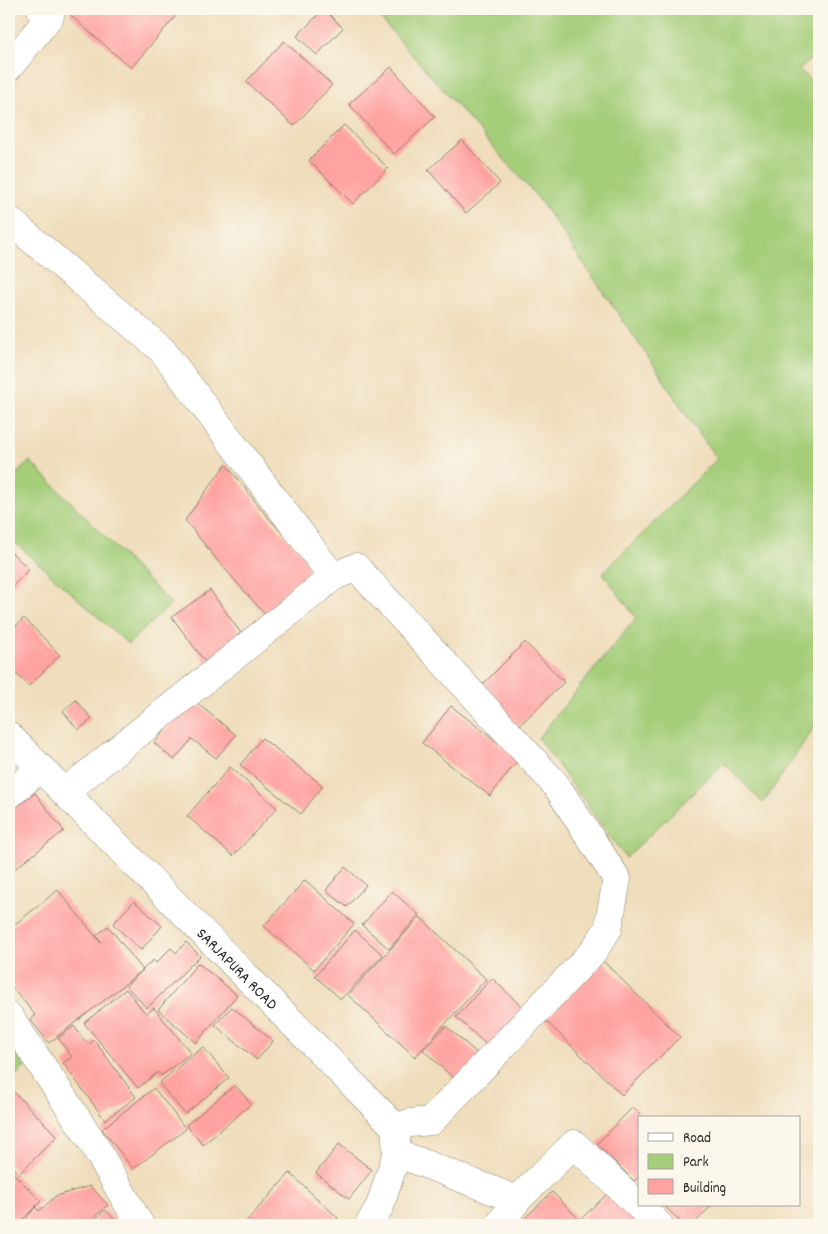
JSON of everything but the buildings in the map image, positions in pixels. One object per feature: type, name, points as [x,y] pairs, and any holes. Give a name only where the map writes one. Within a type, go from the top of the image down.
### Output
[{"type":"street","points":[[9,67],[50,16],[41,9]]},
{"type":"street","points":[[9,220],[162,350],[333,577]]},
{"type":"street","points":[[65,792],[333,577],[356,567],[556,785],[617,879],[608,929],[592,953],[431,1121],[410,1123],[396,1140],[380,1206],[368,1225]]},
{"type":"street","name":"SARJAPURA ROAD","points":[[9,736],[65,792],[396,1140]]},
{"type":"street","points":[[9,795],[40,768]]},
{"type":"street","points":[[9,1016],[93,1142],[140,1225]]},
{"type":"street","points":[[396,1140],[517,1200]]},
{"type":"street","points":[[499,1225],[517,1200],[574,1144],[638,1205]]},
{"type":"street","points":[[639,1206],[659,1225]]},
{"type":"green space","points":[[372,9],[819,9],[819,53],[799,69],[819,89],[819,720],[763,803],[724,763],[626,858],[538,738],[636,618],[603,573],[717,459],[539,199]]},
{"type":"green space","points":[[30,461],[171,604],[128,644],[9,537],[9,481]]},
{"type":"green space","points":[[9,1028],[29,1064],[12,1078],[9,1075]]}]
